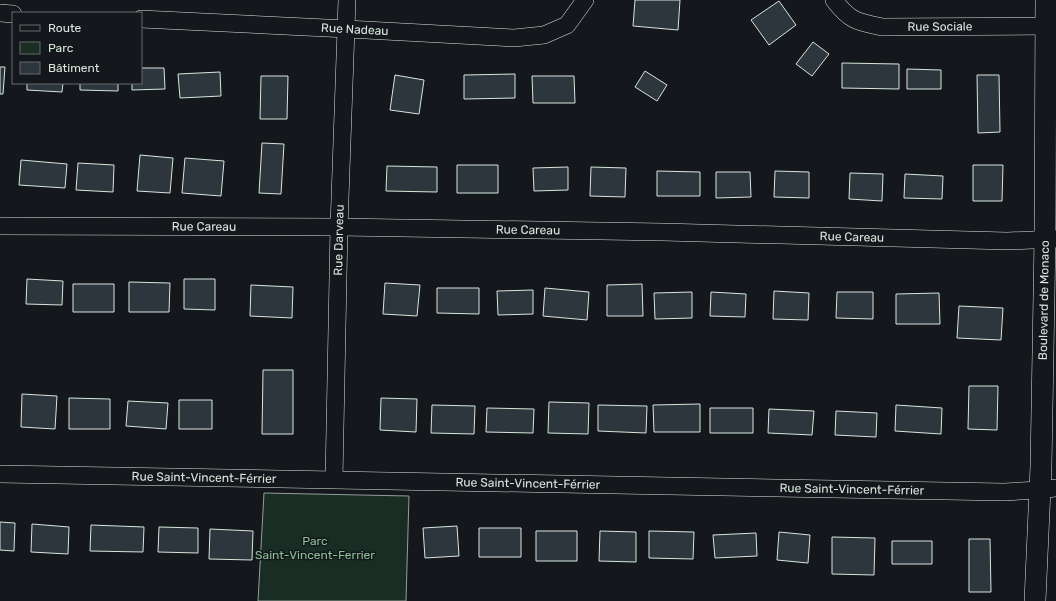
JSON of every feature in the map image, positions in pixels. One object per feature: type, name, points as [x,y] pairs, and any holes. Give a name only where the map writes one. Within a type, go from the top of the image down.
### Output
[{"type":"street","name":"Rue Darveau","points":[[334,479],[339,227],[347,0]]},
{"type":"street","name":"Rue Nadeau","points":[[142,20],[514,38],[544,35],[567,25],[585,0]]},
{"type":"street","name":"Rue Sociale","points":[[834,0],[842,10],[858,22],[882,27],[1051,25]]},
{"type":"street","name":"Boulevard de Monaco","points":[[1035,601],[1047,489],[1041,466],[1050,239],[1051,25],[1046,0]]},
{"type":"street","points":[[0,13],[12,14]]},
{"type":"street","name":"Rue Careau","points":[[0,226],[339,227],[663,232],[1007,241],[1050,239]]},
{"type":"street","name":"Rue Saint-Vincent-Férrier","points":[[0,474],[996,492],[1047,489]]},
{"type":"green space","name":"Parc Saint-Vincent-Ferrier","points":[[264,493],[409,496],[406,601],[258,601]]},
{"type":"building","points":[[635,0],[680,0],[678,30],[633,26]]},
{"type":"building","points":[[779,1],[796,25],[769,45],[751,20]]},
{"type":"building","points":[[813,42],[829,54],[812,76],[796,64]]},
{"type":"building","points":[[842,63],[899,64],[899,89],[842,88]]},
{"type":"building","points":[[0,67],[5,67],[3,94],[0,94]]},
{"type":"building","points":[[142,68],[164,68],[165,89],[132,90],[132,84],[142,84]]},
{"type":"building","points":[[907,69],[941,70],[941,89],[907,89]]},
{"type":"building","points":[[645,71],[667,85],[657,101],[635,87]]},
{"type":"building","points":[[220,72],[221,96],[180,98],[178,74]]},
{"type":"building","points":[[515,74],[515,98],[464,99],[464,75]]},
{"type":"building","points":[[395,75],[424,80],[419,114],[390,110]]},
{"type":"building","points":[[977,75],[999,75],[1000,132],[978,133]]},
{"type":"building","points":[[261,76],[288,76],[287,119],[260,119]]},
{"type":"building","points":[[532,76],[574,76],[575,103],[533,103]]},
{"type":"building","points":[[27,84],[63,84],[62,92],[27,90]]},
{"type":"building","points":[[80,84],[118,84],[118,91],[80,90]]},
{"type":"building","points":[[262,143],[284,144],[281,194],[259,193]]},
{"type":"building","points":[[140,155],[173,158],[170,193],[137,191]]},
{"type":"building","points":[[185,158],[224,161],[221,196],[182,193]]},
{"type":"building","points":[[21,160],[67,164],[65,188],[19,185]]},
{"type":"building","points":[[78,163],[114,165],[113,192],[76,190]]},
{"type":"building","points":[[457,165],[498,165],[498,193],[457,193]]},
{"type":"building","points":[[973,165],[1003,165],[1002,201],[973,201]]},
{"type":"building","points":[[387,166],[437,167],[437,192],[386,191]]},
{"type":"building","points":[[568,167],[568,190],[534,191],[533,168]]},
{"type":"building","points":[[591,167],[626,168],[625,197],[590,196]]},
{"type":"building","points":[[657,171],[700,172],[700,196],[657,196]]},
{"type":"building","points":[[775,171],[809,172],[809,198],[774,197]]},
{"type":"building","points":[[716,172],[750,172],[751,197],[716,198]]},
{"type":"building","points":[[850,173],[883,174],[882,201],[849,199]]},
{"type":"building","points":[[905,174],[943,176],[942,199],[904,198]]},
{"type":"building","points":[[27,279],[63,281],[62,305],[26,304]]},
{"type":"building","points":[[184,279],[215,279],[215,310],[184,309]]},
{"type":"building","points":[[129,282],[170,283],[169,312],[129,312]]},
{"type":"building","points":[[385,283],[420,285],[417,316],[383,314]]},
{"type":"building","points":[[73,284],[114,284],[114,312],[73,312]]},
{"type":"building","points":[[642,284],[643,316],[607,316],[607,285]]},
{"type":"building","points":[[251,285],[293,287],[292,318],[250,316]]},
{"type":"building","points":[[437,288],[479,288],[479,314],[437,313]]},
{"type":"building","points":[[545,288],[589,292],[587,320],[543,316]]},
{"type":"building","points":[[533,290],[533,314],[498,315],[497,291]]},
{"type":"building","points":[[774,291],[809,293],[808,320],[773,319]]},
{"type":"building","points":[[692,292],[692,318],[655,319],[654,293]]},
{"type":"building","points":[[711,292],[746,294],[745,317],[710,316]]},
{"type":"building","points":[[837,292],[873,292],[873,319],[836,318]]},
{"type":"building","points":[[939,293],[940,324],[896,324],[896,294]]},
{"type":"building","points":[[959,306],[1003,308],[1001,340],[957,338]]},
{"type":"building","points":[[263,370],[293,370],[293,434],[262,434]]},
{"type":"building","points":[[969,386],[998,386],[997,430],[968,429]]},
{"type":"building","points":[[22,394],[57,396],[55,429],[21,427]]},
{"type":"building","points":[[69,398],[110,399],[110,429],[69,429]]},
{"type":"building","points":[[381,398],[417,399],[416,432],[380,430]]},
{"type":"building","points":[[179,400],[212,400],[212,429],[179,429]]},
{"type":"building","points":[[128,401],[168,403],[166,429],[126,426]]},
{"type":"building","points":[[549,402],[589,403],[588,434],[548,433]]},
{"type":"building","points":[[700,404],[700,432],[654,432],[653,405]]},
{"type":"building","points":[[432,405],[475,406],[474,434],[431,433]]},
{"type":"building","points":[[598,405],[647,406],[646,433],[598,431]]},
{"type":"building","points":[[896,405],[942,408],[941,434],[895,431]]},
{"type":"building","points":[[487,408],[534,409],[533,433],[486,432]]},
{"type":"building","points":[[710,408],[753,408],[753,433],[710,433]]},
{"type":"building","points":[[769,409],[814,411],[812,435],[768,433]]},
{"type":"building","points":[[836,411],[877,413],[876,437],[835,435]]},
{"type":"building","points":[[0,522],[15,523],[14,551],[0,550]]},
{"type":"building","points":[[32,524],[69,527],[68,554],[31,552]]},
{"type":"building","points":[[91,525],[144,527],[143,552],[90,551]]},
{"type":"building","points":[[457,526],[459,556],[425,558],[423,528]]},
{"type":"building","points":[[159,527],[198,528],[198,553],[158,552]]},
{"type":"building","points":[[479,528],[521,528],[521,557],[479,557]]},
{"type":"building","points":[[210,529],[253,531],[252,560],[209,559]]},
{"type":"building","points":[[536,531],[577,531],[577,561],[536,561]]},
{"type":"building","points":[[600,531],[636,532],[636,562],[599,561]]},
{"type":"building","points":[[649,531],[694,532],[693,559],[649,558]]},
{"type":"building","points":[[779,532],[810,535],[808,563],[777,560]]},
{"type":"building","points":[[756,533],[757,556],[715,558],[713,535]]},
{"type":"building","points":[[832,537],[875,538],[874,575],[832,574]]},
{"type":"building","points":[[969,539],[990,539],[991,592],[969,592]]},
{"type":"building","points":[[892,541],[932,541],[932,564],[892,564]]}]
